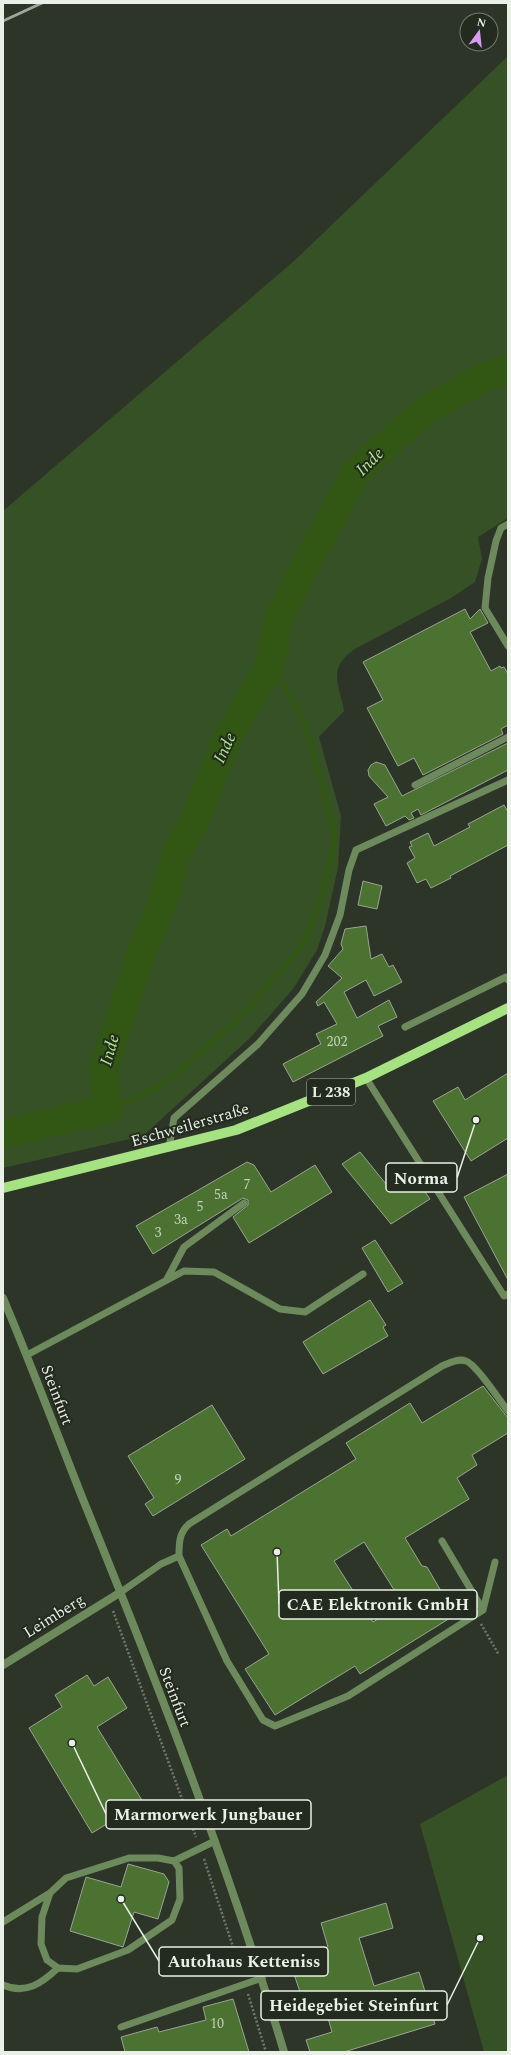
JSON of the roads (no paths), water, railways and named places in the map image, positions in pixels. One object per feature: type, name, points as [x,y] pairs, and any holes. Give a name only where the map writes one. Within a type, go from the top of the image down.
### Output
[{"type":"main road","name":"Eschweilerstraße","points":[[3,1188],[169,1148],[236,1130],[366,1078],[508,1008]]},
{"type":"street","name":"Steinfurt","points":[[3,1298],[121,1592],[215,1841],[262,1978],[284,2052]]},
{"type":"street","name":"Leimberg","points":[[3,1665],[121,1592]]},
{"type":"lane","points":[[508,524],[501,528],[496,541],[488,578],[485,608],[508,646]]},
{"type":"lane","points":[[415,785],[508,737]]},
{"type":"lane","points":[[169,1148],[174,1118],[258,1044],[302,994],[326,955],[340,915],[349,870],[356,850],[508,780]]},
{"type":"lane","points":[[405,1027],[506,977],[508,980]]},
{"type":"lane","points":[[366,1078],[504,1296],[508,1294]]},
{"type":"lane","points":[[166,1280],[184,1247],[244,1203]]},
{"type":"lane","name":"Steinfurt","points":[[27,1355],[184,1271],[214,1272],[280,1309],[305,1312],[363,1274]]},
{"type":"lane","points":[[495,1562],[483,1610],[348,1696],[275,1726],[263,1720],[227,1661],[179,1556],[180,1537],[183,1530],[189,1524],[442,1366],[456,1361],[466,1361],[474,1366],[508,1411]]},
{"type":"lane","points":[[442,1541],[483,1610]]},
{"type":"lane","points":[[121,1592],[161,1564],[179,1556]]},
{"type":"lane","points":[[3,1922],[50,1893],[66,1878],[129,1858],[158,1858],[174,1861],[215,1841]]},
{"type":"lane","points":[[50,1893],[42,1917],[41,1944],[47,1960],[58,1968],[77,1969],[128,1950],[172,1920],[180,1900],[179,1868],[174,1861]]},
{"type":"lane","points":[[3,1985],[24,1989],[44,1981],[58,1968]]},
{"type":"lane","points":[[121,2027],[262,1978]]},
{"type":"waterway","name":"Inde","points":[[3,1134],[108,1109],[103,1070],[145,943],[152,931],[166,890],[175,855],[197,816],[225,743],[270,664],[279,619],[301,573],[357,471],[426,410],[483,378],[508,368]]},
{"type":"waterway","points":[[108,1109],[133,1099],[169,1080],[239,1018],[303,945],[319,904],[335,840],[331,820],[304,720],[270,664]]},
{"type":"railway","points":[[3,21],[42,3]]},
{"type":"place","name":"Norma","points":[[476,1120]]},
{"type":"place","name":"CAE Elektronik GmbH","points":[[277,1552]]},
{"type":"place","name":"Marmorwerk Jungbauer","points":[[72,1743]]},
{"type":"place","name":"Autohaus Ketteniss","points":[[121,1899]]},
{"type":"place","name":"Heidegebiet Steinfurt","points":[[480,1938]]}]
